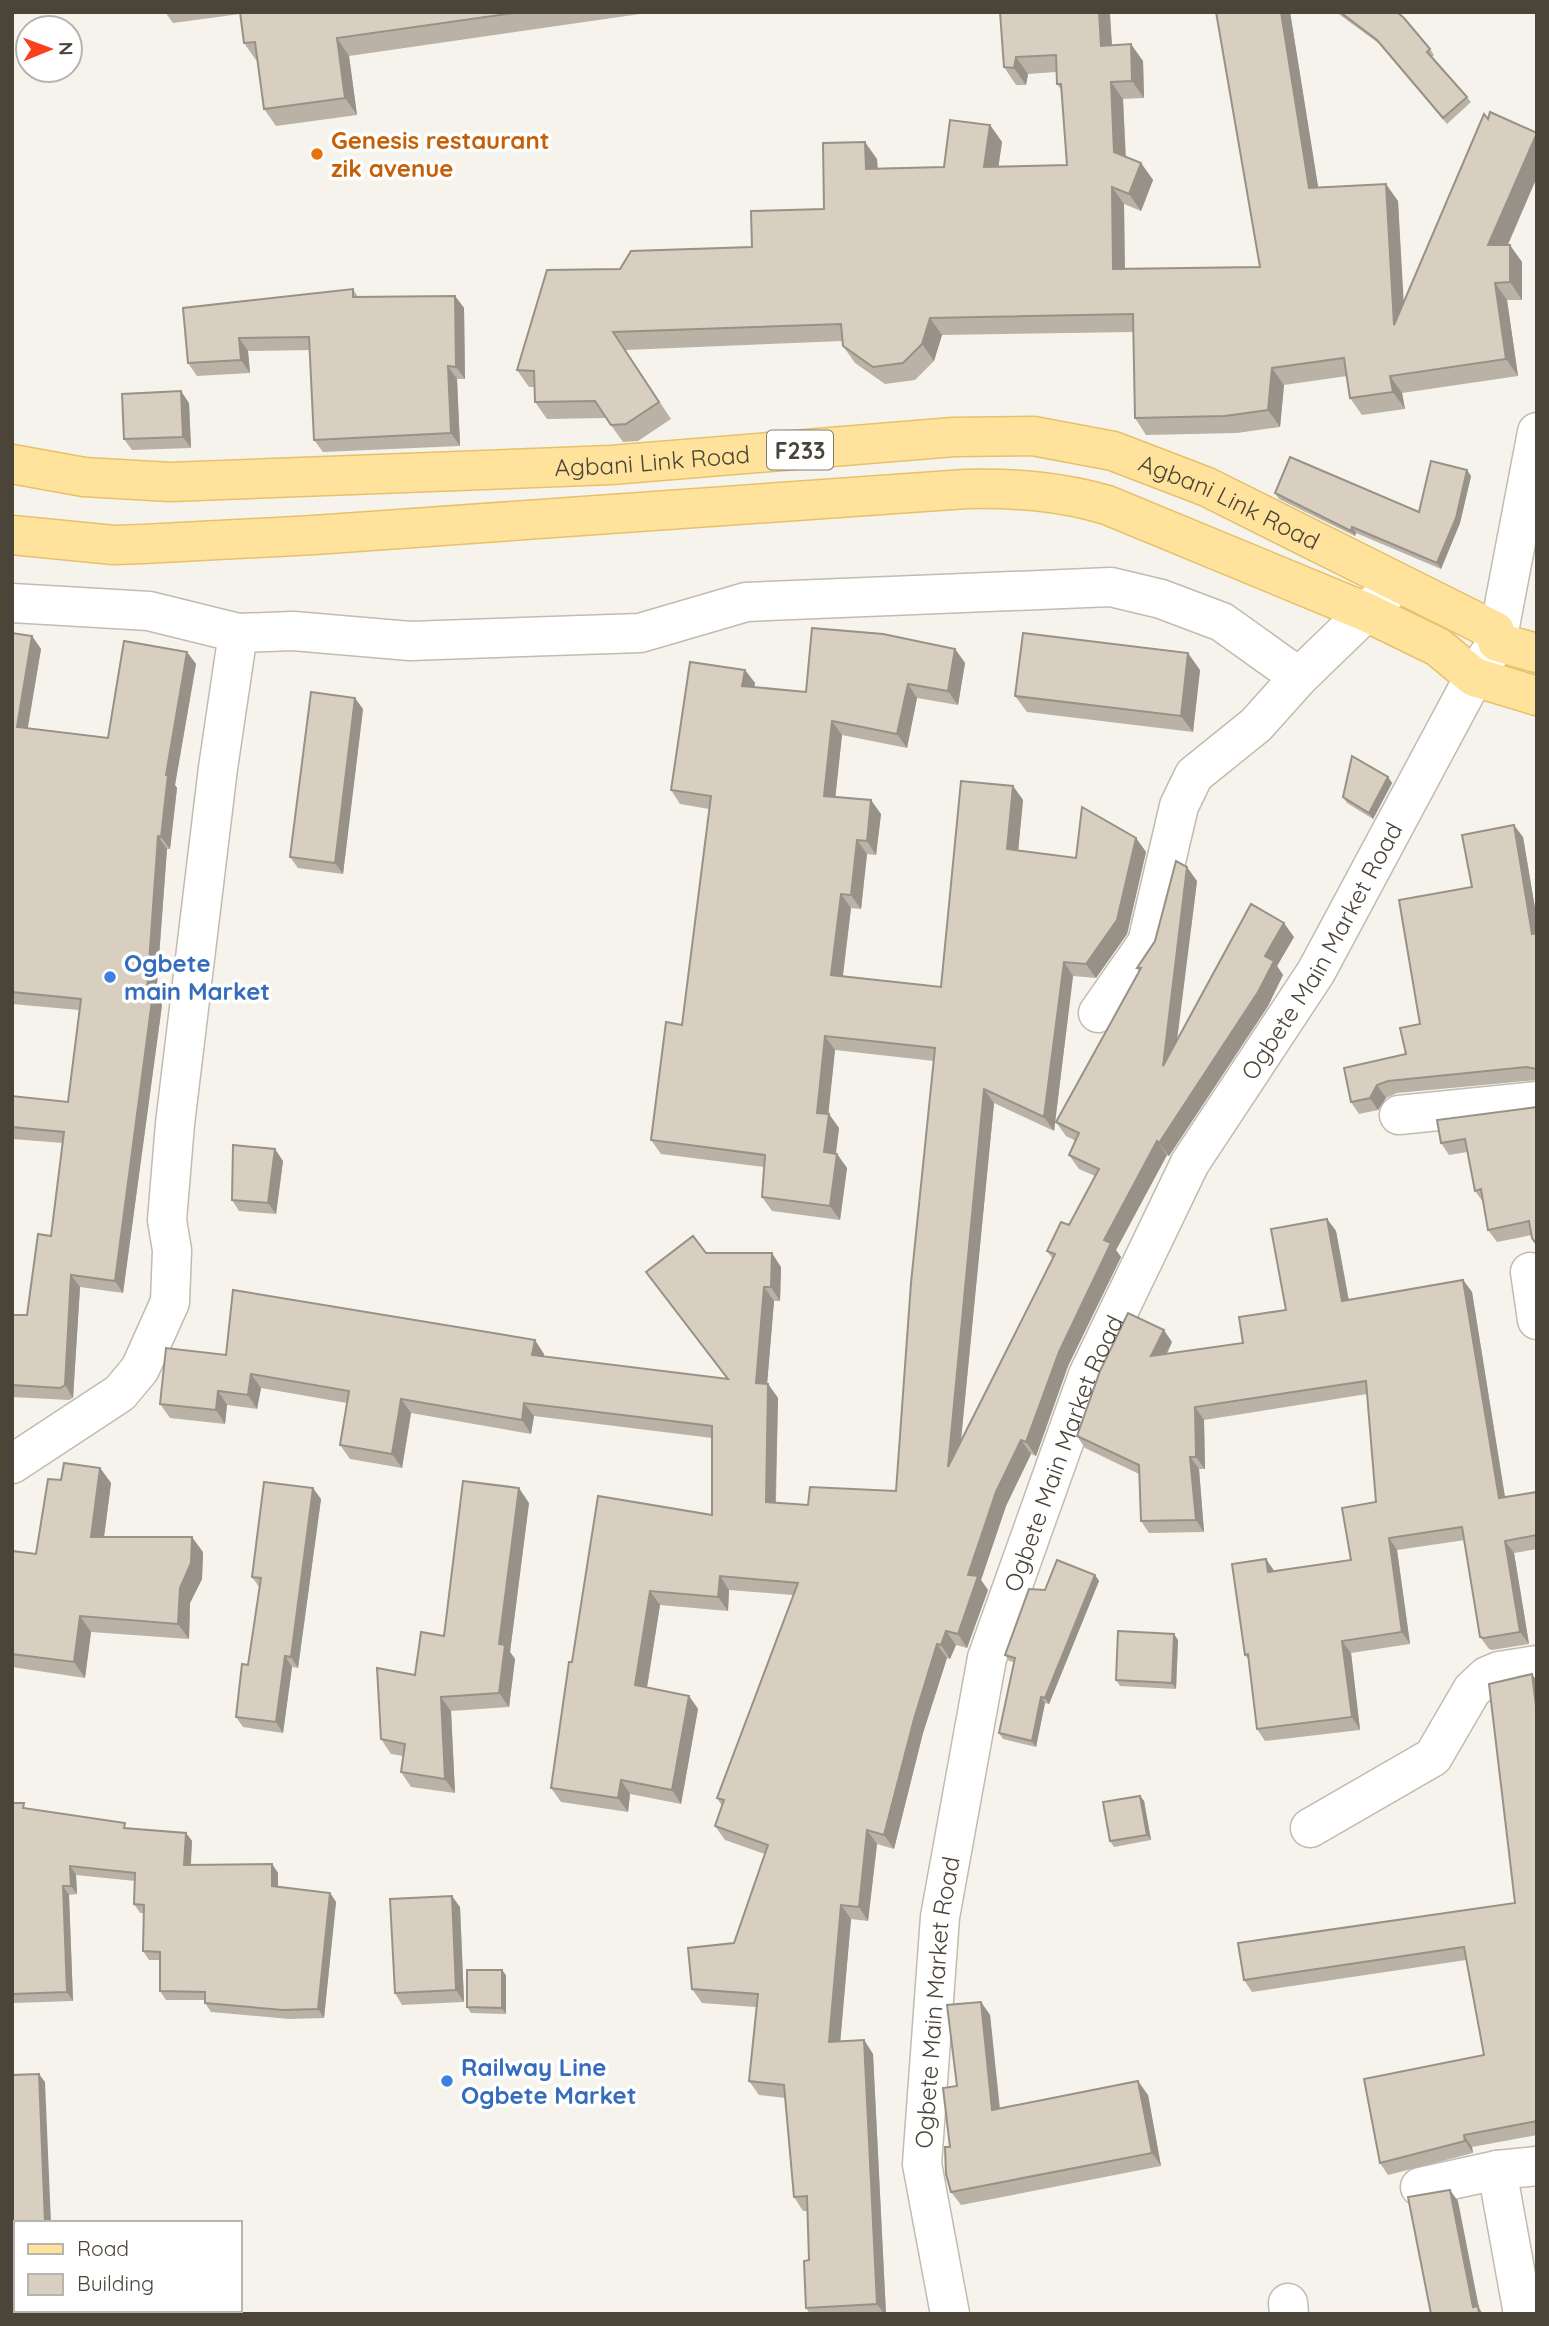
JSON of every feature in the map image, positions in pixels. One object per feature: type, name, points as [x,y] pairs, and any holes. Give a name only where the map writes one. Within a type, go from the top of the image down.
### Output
[{"type":"main road","name":"Agbani Link Road","points":[[12,464],[84,477],[170,482],[611,465],[954,437],[1033,436],[1113,451],[1207,487],[1495,631],[1497,642],[1537,653]]},
{"type":"main road","name":"Agbani Link Road","points":[[12,536],[114,545],[314,535],[952,490],[1025,488],[1069,494],[1107,505],[1366,612],[1438,647],[1474,677],[1537,696]]},
{"type":"street","points":[[1497,642],[1537,432]]},
{"type":"street","points":[[1098,1013],[1147,943],[1179,806],[1194,775],[1256,725],[1300,677],[1397,582]]},
{"type":"street","points":[[12,603],[149,611],[238,633],[293,631],[410,641],[640,633],[746,602],[1111,587],[1161,599],[1222,622],[1300,677]]},
{"type":"street","points":[[12,1464],[120,1393],[140,1369],[170,1302],[172,1251],[167,1220],[175,1124],[218,768],[238,633]]},
{"type":"street","name":"Ogbete Main Market Road","points":[[950,2314],[922,2164],[940,1917],[987,1658],[1088,1376],[1191,1163],[1316,972],[1474,677],[1497,642]]},
{"type":"street","points":[[1399,1115],[1537,1101]]},
{"type":"street","points":[[1531,1272],[1537,1320]]},
{"type":"street","points":[[1310,1828],[1433,1757],[1472,1690],[1487,1676],[1499,1671],[1537,1665]]},
{"type":"street","points":[[1420,2187],[1497,2170],[1537,2166]]},
{"type":"street","points":[[1497,2170],[1523,2314]]},
{"type":"building","points":[[240,12],[520,12],[337,38],[345,98],[264,109],[255,42],[244,43]]},
{"type":"building","points":[[1000,12],[1099,12],[1101,46],[1131,44],[1132,81],[1111,82],[1114,152],[1141,163],[1129,194],[1112,187],[1113,269],[1260,267],[1216,12],[1281,12],[1309,188],[1386,184],[1394,325],[1484,114],[1488,119],[1490,112],[1537,133],[1488,245],[1510,245],[1510,282],[1495,283],[1506,359],[1390,376],[1393,392],[1350,398],[1344,358],[1272,368],[1268,410],[1225,416],[1135,418],[1133,314],[930,318],[922,344],[903,363],[873,367],[843,346],[841,324],[613,332],[659,402],[626,424],[611,425],[595,401],[535,402],[534,371],[517,370],[547,270],[620,269],[631,251],[752,247],[751,211],[824,209],[823,143],[865,142],[866,169],[944,167],[950,120],[990,125],[984,167],[1067,165],[1056,55],[1016,57],[1014,68],[1004,67]]},
{"type":"building","points":[[1340,12],[1397,12],[1430,49],[1427,52],[1467,97],[1443,118],[1377,40]]},
{"type":"building","points":[[353,289],[353,297],[455,296],[456,367],[448,366],[451,433],[314,440],[309,337],[239,338],[241,360],[188,363],[183,308]]},
{"type":"building","points":[[181,391],[183,437],[124,439],[122,394]]},
{"type":"building","points":[[1290,457],[1419,512],[1431,461],[1467,470],[1456,518],[1437,563],[1352,527],[1351,531],[1275,493]]},
{"type":"building","points":[[812,628],[883,634],[955,649],[948,691],[908,684],[897,734],[832,721],[824,796],[871,800],[867,841],[857,840],[851,895],[841,894],[831,975],[941,987],[961,781],[1013,786],[1007,849],[1076,858],[1082,807],[1136,838],[1117,920],[1086,964],[1064,962],[1044,1117],[984,1089],[948,1467],[1055,1254],[1047,1251],[1061,1222],[1069,1225],[1099,1169],[1069,1155],[1079,1133],[1056,1122],[1141,968],[1137,968],[1155,941],[1176,861],[1187,867],[1163,1066],[1251,904],[1284,923],[1265,956],[1274,961],[1258,992],[1159,1143],[1157,1141],[1104,1240],[1111,1243],[1059,1352],[1026,1442],[1021,1440],[996,1492],[968,1575],[978,1576],[958,1634],[946,1631],[941,1645],[937,1644],[914,1719],[884,1835],[867,1830],[859,1907],[841,1905],[829,2042],[864,2040],[877,2304],[806,2308],[804,2261],[809,2260],[807,2196],[794,2197],[784,2085],[749,2081],[758,1994],[692,1989],[688,1948],[734,1943],[768,1845],[715,1826],[724,1800],[717,1798],[798,1583],[720,1576],[718,1597],[650,1591],[635,1685],[689,1696],[672,1790],[621,1780],[618,1798],[551,1788],[569,1662],[572,1662],[598,1496],[712,1515],[712,1426],[524,1403],[522,1420],[401,1399],[392,1454],[340,1445],[349,1391],[251,1374],[248,1395],[218,1391],[216,1410],[160,1404],[166,1348],[226,1355],[233,1290],[535,1340],[532,1355],[728,1379],[646,1272],[693,1236],[706,1253],[772,1253],[771,1287],[764,1287],[756,1383],[768,1384],[766,1502],[808,1505],[810,1487],[896,1491],[911,1283],[935,1048],[825,1036],[817,1113],[829,1114],[824,1152],[837,1154],[830,1206],[762,1197],[765,1155],[651,1140],[666,1022],[682,1025],[711,796],[671,790],[690,662],[745,670],[742,686],[806,692]]},
{"type":"building","points":[[12,633],[32,636],[17,727],[108,738],[124,641],[187,652],[166,775],[161,837],[158,836],[147,992],[153,993],[115,1281],[71,1275],[65,1385],[60,1388],[12,1385],[12,1315],[27,1315],[38,1234],[51,1236],[64,1132],[12,1127],[12,1096],[68,1102],[81,999],[12,992]]},
{"type":"building","points":[[1023,633],[1188,653],[1181,716],[1015,696]]},
{"type":"building","points":[[311,692],[355,698],[335,863],[290,857]]},
{"type":"building","points":[[1352,756],[1388,777],[1369,813],[1343,797]]},
{"type":"building","points":[[1514,825],[1532,934],[1537,933],[1537,1069],[1526,1067],[1388,1081],[1377,1085],[1370,1098],[1351,1102],[1344,1068],[1406,1054],[1400,1028],[1420,1024],[1399,900],[1472,887],[1462,835]]},
{"type":"building","points":[[1537,1107],[1537,1245],[1532,1238],[1529,1221],[1488,1230],[1481,1189],[1475,1191],[1465,1139],[1441,1143],[1437,1120]]},
{"type":"building","points":[[233,1145],[275,1149],[268,1203],[232,1200]]},
{"type":"building","points":[[1327,1219],[1342,1301],[1463,1280],[1499,1498],[1537,1492],[1537,1535],[1505,1541],[1520,1632],[1484,1638],[1480,1637],[1462,1527],[1389,1538],[1402,1632],[1342,1641],[1352,1717],[1257,1729],[1248,1654],[1245,1655],[1232,1564],[1266,1559],[1268,1572],[1351,1560],[1342,1508],[1376,1502],[1366,1381],[1195,1407],[1196,1457],[1190,1457],[1196,1520],[1141,1521],[1139,1465],[1077,1436],[1100,1371],[1128,1313],[1164,1330],[1151,1356],[1243,1343],[1239,1317],[1286,1310],[1271,1229]]},
{"type":"building","points":[[64,1463],[100,1468],[91,1537],[192,1537],[191,1563],[180,1588],[178,1624],[80,1616],[74,1662],[12,1654],[12,1551],[36,1554],[48,1479],[61,1480]]},
{"type":"building","points":[[463,1481],[519,1488],[499,1644],[505,1645],[499,1693],[441,1697],[445,1779],[401,1772],[405,1744],[381,1739],[377,1668],[415,1675],[421,1632],[444,1636]]},
{"type":"building","points":[[264,1482],[313,1488],[291,1657],[285,1656],[276,1722],[236,1717],[242,1664],[248,1665],[261,1578],[252,1577]]},
{"type":"building","points":[[1057,1560],[1095,1575],[1045,1698],[1041,1697],[1032,1741],[999,1733],[1015,1658],[1005,1655],[1029,1589],[1045,1590]]},
{"type":"building","points":[[1118,1631],[1174,1634],[1172,1683],[1116,1680]]},
{"type":"building","points":[[1532,1674],[1537,1714],[1537,2121],[1464,2135],[1465,2141],[1380,2163],[1364,2079],[1484,2055],[1464,1947],[1244,1980],[1238,1943],[1515,1903],[1489,1684]]},
{"type":"building","points":[[1140,1796],[1147,1835],[1110,1841],[1103,1802]]},
{"type":"building","points":[[12,1803],[24,1803],[23,1808],[125,1823],[124,1828],[186,1833],[184,1865],[272,1864],[272,1886],[330,1893],[318,2009],[283,2010],[205,2003],[205,1992],[160,1991],[160,1952],[143,1951],[144,1905],[134,1904],[135,1873],[70,1866],[71,1886],[63,1886],[67,1992],[12,1994]]},
{"type":"building","points":[[452,1896],[456,1990],[395,1993],[390,1899]]},
{"type":"building","points":[[467,1970],[502,1970],[502,2008],[467,2007]]},
{"type":"building","points":[[981,2002],[992,2110],[1138,2081],[1152,2153],[951,2192],[946,2174],[945,2147],[950,2147],[943,2088],[957,2086],[947,2005]]},
{"type":"building","points":[[39,2074],[45,2221],[14,2221],[14,2233],[12,2233],[12,2075]]},
{"type":"building","points":[[1450,2190],[1473,2307],[1478,2306],[1479,2314],[1431,2314],[1408,2197]]},
{"type":"place","name":"Genesis restaurant zik avenue","points":[[317,154]]},
{"type":"place","name":"Ogbete main Market","points":[[110,977]]},
{"type":"place","name":"Railway Line Ogbete Market","points":[[447,2081]]}]
